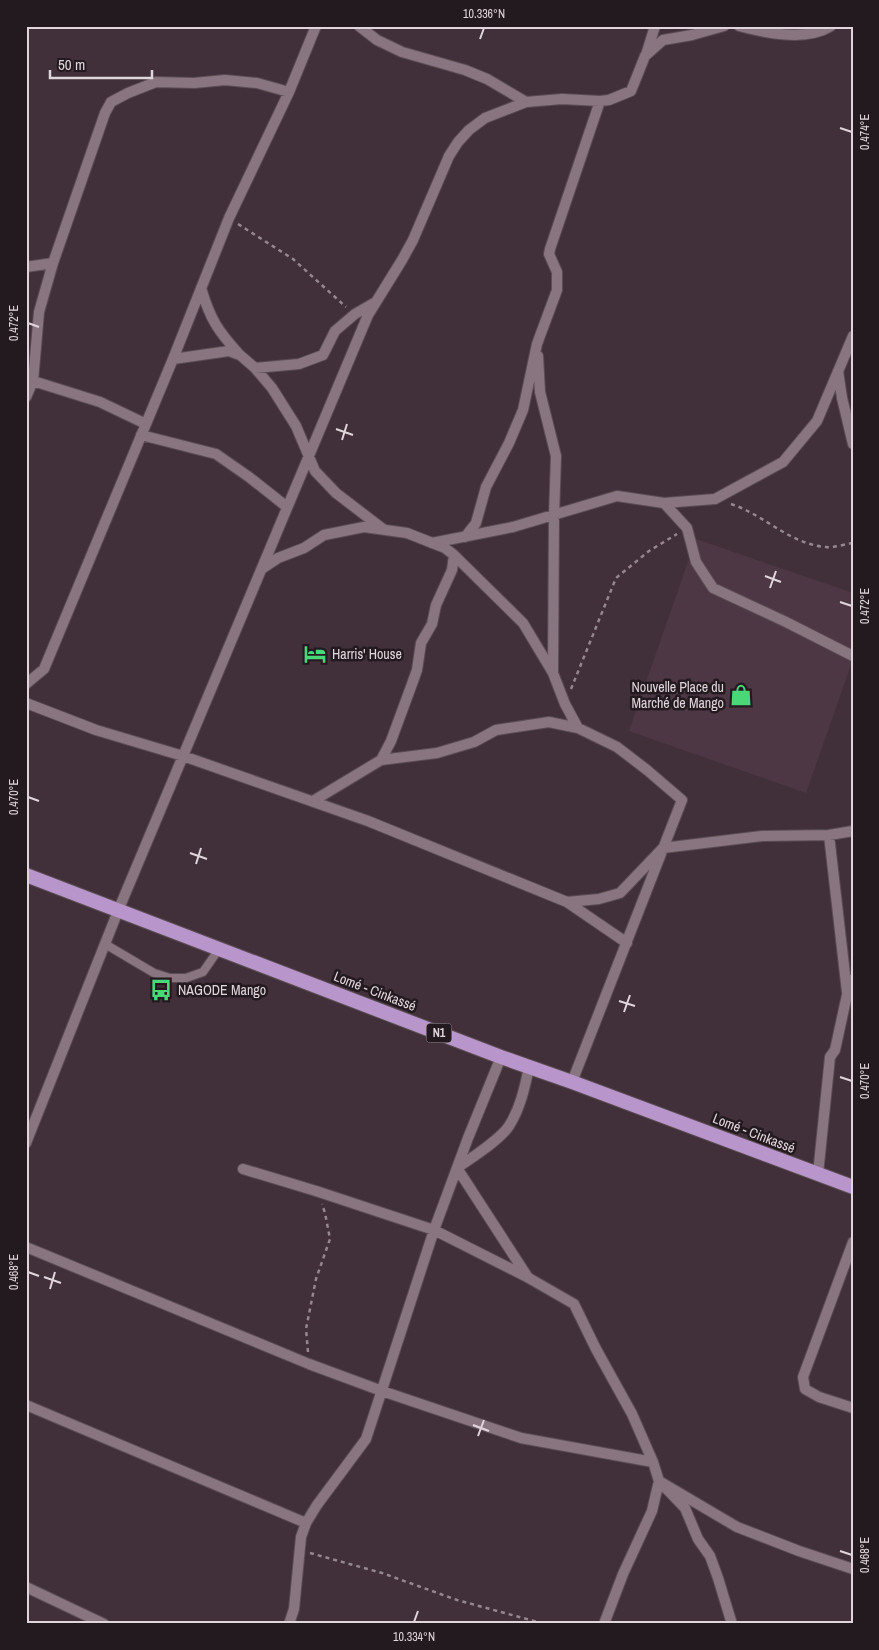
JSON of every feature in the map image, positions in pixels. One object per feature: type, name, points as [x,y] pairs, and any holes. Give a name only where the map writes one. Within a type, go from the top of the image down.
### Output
[{"type":"highway","name":"Lomé - Cinkassé","points":[[26,875],[501,1057],[853,1187]]},
{"type":"street","points":[[26,684],[44,669],[173,359],[229,218],[288,92],[316,26]]},
{"type":"street","points":[[359,26],[377,40],[402,52],[465,70],[487,79],[526,102]]},
{"type":"street","points":[[26,1143],[118,911],[263,568],[309,454],[375,303],[409,247],[449,156],[469,130],[485,118],[526,102],[562,99],[600,101],[609,100],[632,91],[655,26]]},
{"type":"street","points":[[645,56],[663,40],[692,35],[724,26]]},
{"type":"street","points":[[739,26],[759,32],[788,35],[808,34],[827,27]]},
{"type":"street","points":[[26,397],[33,381],[39,312],[52,263],[105,112],[111,102],[128,92],[164,81],[183,83],[225,80],[249,82],[288,92]]},
{"type":"street","points":[[466,536],[476,523],[486,487],[509,443],[523,410],[537,344],[557,290],[557,272],[549,254],[550,249],[600,101]]},
{"type":"street","points":[[26,267],[52,263]]},
{"type":"street","points":[[201,288],[207,308],[220,332],[272,388],[296,426],[315,472],[324,482],[383,529]]},
{"type":"street","points":[[255,368],[299,364],[323,355],[335,331],[355,314],[375,303]]},
{"type":"street","points":[[26,330],[36,336]]},
{"type":"street","points":[[432,543],[513,527],[617,496],[664,503],[715,498],[783,462],[817,421],[853,336]]},
{"type":"street","points":[[537,344],[540,392],[556,456],[553,673]]},
{"type":"street","points":[[173,359],[229,351],[240,355]]},
{"type":"street","points":[[838,370],[842,398],[853,444]]},
{"type":"street","points":[[33,381],[100,402],[146,424]]},
{"type":"street","points":[[141,435],[216,454],[287,507]]},
{"type":"street","points":[[664,503],[687,528],[696,562],[713,588],[853,656]]},
{"type":"street","points":[[263,568],[278,558],[304,548],[324,535],[364,527],[407,533],[445,548],[523,623],[553,673],[565,704],[578,728]]},
{"type":"street","points":[[381,760],[391,741],[417,670],[421,643],[432,624],[436,605],[452,570],[454,555]]},
{"type":"street","points":[[26,702],[96,730],[183,756],[368,821],[567,902],[627,943]]},
{"type":"street","points":[[313,801],[381,760],[437,753],[474,742],[496,730],[519,725],[549,722],[578,728],[617,747],[682,800],[572,1082]]},
{"type":"street","points":[[567,902],[599,899],[620,893],[663,848],[762,836],[829,835],[853,831]]},
{"type":"street","points":[[829,835],[847,995]]},
{"type":"street","points":[[818,1174],[830,1057],[835,1050],[847,995],[853,979]]},
{"type":"street","points":[[289,1624],[294,1609],[301,1537],[306,1523],[317,1505],[366,1439],[434,1230],[501,1057]]},
{"type":"street","points":[[457,1168],[485,1148],[508,1127],[523,1096],[529,1067]]},
{"type":"street","points":[[457,1168],[527,1277]]},
{"type":"street","points":[[242,1169],[434,1230],[527,1277],[574,1304],[596,1349],[632,1414],[654,1462],[659,1481],[652,1511],[623,1574],[604,1624]]},
{"type":"street","points":[[853,1242],[803,1377],[804,1389],[819,1397],[853,1408]]},
{"type":"street","points":[[26,1247],[309,1364],[382,1391],[521,1438],[654,1462]]},
{"type":"street","points":[[26,1405],[306,1523]]},
{"type":"street","points":[[659,1481],[736,1527],[853,1569]]},
{"type":"street","points":[[659,1481],[685,1508],[698,1539],[710,1556],[732,1624]]},
{"type":"street","points":[[26,1587],[98,1623]]},
{"type":"lane","points":[[105,944],[154,974],[170,978],[186,978],[203,972],[220,949]]},
{"type":"path","points":[[229,218],[292,259],[355,314]]},
{"type":"path","points":[[715,498],[746,509],[793,539],[827,548],[853,543]]},
{"type":"path","points":[[565,704],[616,578],[649,551],[687,528]]},
{"type":"path","points":[[309,1364],[306,1329],[316,1279],[330,1239],[325,1213],[316,1191]]},
{"type":"path","points":[[300,1550],[382,1573],[457,1600],[545,1624]]},
{"type":"shaded area","name":"Nouvelle Place du Marché de Mango","points":[[696,539],[853,593],[853,659],[806,793],[629,731]]},
{"type":"place","name":"Harris' House","points":[[315,654]]},
{"type":"place","name":"Nouvelle Place du Marché de Mango","points":[[741,695]]},
{"type":"place","name":"NAGODE Mango","points":[[161,990]]}]
